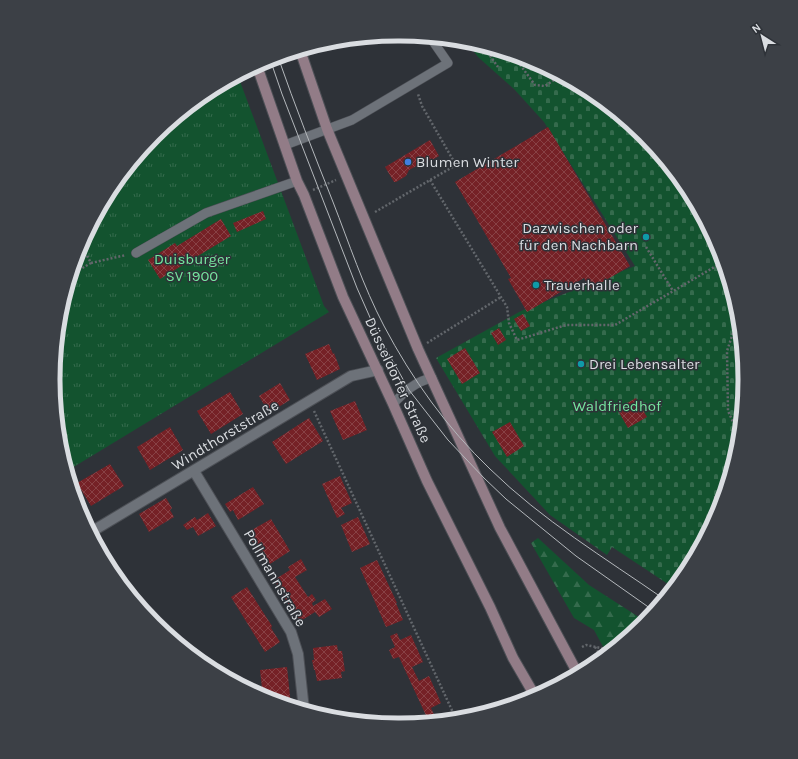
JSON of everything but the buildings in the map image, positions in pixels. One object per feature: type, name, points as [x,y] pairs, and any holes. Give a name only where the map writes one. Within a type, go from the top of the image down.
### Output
[{"type":"main road","name":"Düsseldorfer Straße","points":[[302,56],[327,129],[418,349],[500,528],[575,669]]},
{"type":"main road","name":"Düsseldorfer Straße","points":[[259,72],[297,181],[304,195],[343,297],[428,481],[490,606],[513,658],[532,691]]},
{"type":"street","name":"Windthorststraße","points":[[95,529],[351,376],[378,370]]},
{"type":"street","name":"Pollmannstraße","points":[[194,471],[290,632],[298,654],[303,704]]},
{"type":"lane","points":[[285,145],[352,120],[448,63],[434,43]]},
{"type":"lane","points":[[136,253],[206,213],[297,181]]},
{"type":"lane","points":[[393,404],[405,392],[415,385],[432,378]]},
{"type":"path","points":[[488,53],[498,67]]},
{"type":"path","points":[[519,63],[535,85],[545,86],[555,79]]},
{"type":"path","points":[[364,219],[456,164],[422,106],[414,83]]},
{"type":"path","points":[[304,195],[346,176]]},
{"type":"path","points":[[430,180],[507,307],[508,323],[517,340],[566,325],[615,325],[718,265]]},
{"type":"path","points":[[646,247],[673,291]]},
{"type":"path","points":[[85,252],[91,263]]},
{"type":"path","points":[[78,270],[91,263],[136,253]]},
{"type":"path","points":[[418,349],[501,297]]},
{"type":"path","points":[[734,330],[727,351],[728,411],[735,426]]},
{"type":"path","points":[[310,401],[453,713]]},
{"type":"path","points":[[582,647],[586,645],[604,648]]},
{"type":"path","points":[[595,646],[599,652]]},
{"type":"green space","name":"Waldfriedhof","points":[[473,50],[508,59],[549,76],[587,98],[622,125],[668,173],[703,230],[720,271],[735,335],[738,380],[735,424],[726,467],[712,509],[692,549],[668,584],[612,547],[607,555],[550,515],[495,456],[436,358],[521,311],[635,266],[544,122],[514,89],[478,57]]},
{"type":"green space","name":"Duisburger SV 1900","points":[[240,81],[324,306],[329,312],[72,468],[63,424],[60,380],[61,357],[67,313],[78,271],[86,250],[106,210],[130,173],[145,156],[176,125],[193,111]]},
{"type":"green space","points":[[538,538],[589,585],[639,617],[604,649],[594,630],[574,618],[531,543]]},
{"type":"tram line","points":[[280,63],[369,296],[406,365],[431,402],[459,437],[510,488],[574,538],[659,596]]},
{"type":"tram line","points":[[272,66],[357,288],[376,331],[409,390],[448,440],[506,499],[576,556],[649,607]]},
{"type":"place","name":"Blumen Winter","points":[[408,162]]},
{"type":"place","name":"Dazwischen oder für den Nachbarn","points":[[646,237]]},
{"type":"place","name":"Trauerhalle","points":[[536,285]]},
{"type":"place","name":"Drei Lebensalter","points":[[581,364]]}]
